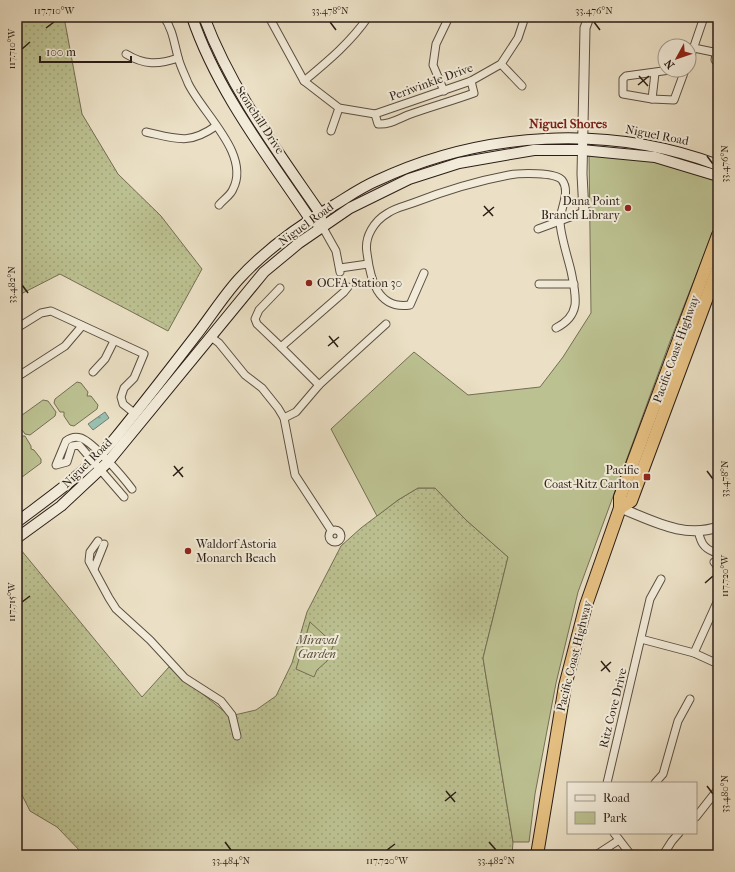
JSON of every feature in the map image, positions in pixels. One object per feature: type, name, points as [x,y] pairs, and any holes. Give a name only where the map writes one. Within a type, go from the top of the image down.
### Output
[{"type":"highway","name":"Pacific Coast Highway","points":[[536,855],[564,686],[586,605],[620,508],[620,497],[718,235]]},
{"type":"highway","name":"Pacific Coast Highway","points":[[620,508],[631,501],[718,268]]},
{"type":"main road","name":"Stonehill Drive","points":[[192,17],[198,35],[225,91],[310,220]]},
{"type":"main road","name":"Stonehill Drive","points":[[204,17],[216,49],[238,91],[320,213],[322,226]]},
{"type":"main road","name":"Niguel Road","points":[[17,522],[60,491],[111,443],[238,280],[295,229],[375,181],[404,169],[456,152],[488,144],[525,139],[582,139],[623,142],[690,154],[718,165]]},
{"type":"main road","name":"Niguel Road","points":[[17,538],[61,506],[105,466],[264,272],[299,243],[350,208],[409,179],[459,163],[534,150],[582,150],[655,157],[718,176]]},
{"type":"main road","points":[[310,220],[322,226]]},
{"type":"street","points":[[164,17],[170,26],[178,58],[190,88],[231,150],[236,170],[236,181],[233,191],[219,205]]},
{"type":"street","points":[[269,17],[304,81],[339,108],[331,131]]},
{"type":"street","points":[[304,81],[337,54],[358,32],[368,17]]},
{"type":"street","points":[[444,91],[433,65],[436,44],[449,17]]},
{"type":"street","name":"Periwinkle Drive","points":[[339,108],[375,114],[471,81],[501,64],[518,38],[525,17]]},
{"type":"street","points":[[581,17],[585,28]]},
{"type":"street","points":[[538,229],[584,212],[582,139],[585,28],[589,17]]},
{"type":"street","points":[[697,39],[704,17]]},
{"type":"street","points":[[697,49],[717,54],[716,60],[718,63]]},
{"type":"street","points":[[126,54],[136,60],[149,64],[162,64],[178,58]]},
{"type":"street","points":[[501,64],[522,86]]},
{"type":"street","points":[[652,100],[655,73],[624,77],[624,94],[652,100],[674,100],[682,78]]},
{"type":"street","points":[[375,114],[378,124],[385,124],[440,106],[474,93],[471,81]]},
{"type":"street","points":[[146,132],[188,140],[203,135],[216,126]]},
{"type":"street","points":[[424,273],[410,305],[400,306],[390,304],[382,297],[372,280],[366,246],[370,231],[388,212],[445,191],[510,175],[554,174],[562,180],[565,194],[560,221],[574,284],[576,305],[570,318],[556,328]]},
{"type":"street","name":"Stonehill Drive","points":[[322,226],[336,251],[340,270],[368,264]]},
{"type":"street","points":[[539,284],[574,284]]},
{"type":"street","points":[[281,347],[348,287]]},
{"type":"street","points":[[280,288],[259,310],[255,319],[259,326],[319,385]]},
{"type":"street","points":[[17,328],[41,313],[51,311],[144,354],[134,378],[124,388],[121,397],[123,404],[134,413]]},
{"type":"street","points":[[284,418],[296,412],[319,385],[386,324]]},
{"type":"street","points":[[17,377],[65,346],[82,326]]},
{"type":"street","points":[[211,337],[219,344],[245,375],[268,395],[284,418],[295,475],[331,530]]},
{"type":"street","points":[[93,372],[105,359],[114,341]]},
{"type":"street","points":[[96,457],[85,441],[80,438],[69,438],[63,444],[56,465],[67,462],[70,449],[75,445],[83,447],[132,489]]},
{"type":"street","points":[[105,466],[124,497]]},
{"type":"street","points":[[620,508],[677,530],[698,531],[718,527]]},
{"type":"street","points":[[698,531],[704,547],[715,558]]},
{"type":"street","points":[[101,542],[94,569],[116,609],[150,640],[185,678],[221,701],[232,715],[236,736]]},
{"type":"street","name":"Ritz Cove Drive","points":[[607,782],[642,639],[650,599],[661,579]]},
{"type":"street","points":[[694,653],[718,600]]},
{"type":"street","points":[[642,639],[694,653],[718,664]]},
{"type":"street","points":[[656,782],[662,774],[678,721],[690,699]]},
{"type":"street","points":[[697,816],[718,789]]},
{"type":"street","points":[[615,834],[631,855]]},
{"type":"street","points":[[663,855],[678,834]]},
{"type":"street","points":[[596,855],[618,840]]},
{"type":"green space","points":[[17,17],[64,17],[82,114],[118,174],[161,216],[202,269],[168,331],[60,274],[17,296]]},
{"type":"green space","points":[[589,154],[641,157],[718,180],[718,219],[669,344],[578,592],[556,683],[535,794],[529,842],[513,842],[483,658],[508,557],[466,520],[435,488],[418,488],[398,500],[377,516],[331,429],[414,352],[468,395],[540,387],[563,357],[591,313]]},
{"type":"green space","points":[[77,382],[81,383],[88,392],[87,396],[91,396],[98,405],[97,409],[74,426],[70,425],[64,416],[64,412],[60,412],[54,403],[55,399]]},
{"type":"green space","points":[[43,400],[48,401],[56,412],[55,416],[30,435],[25,434],[17,423],[18,418]]},
{"type":"green space","points":[[17,426],[21,432],[21,436],[25,436],[31,446],[31,449],[34,450],[41,459],[41,463],[18,480]]},
{"type":"green space","points":[[418,488],[435,488],[466,520],[508,557],[483,658],[513,842],[512,855],[84,855],[57,827],[30,811],[17,785],[17,552],[21,550],[142,697],[169,667],[230,716],[256,710],[276,696],[292,663],[307,612],[341,546],[361,528],[398,500]]},
{"type":"green space","name":"Miraval Garden","points":[[310,622],[334,644],[327,661],[317,670],[314,677],[296,669]]},
{"type":"water","points":[[105,412],[109,418],[93,430],[88,424]]},
{"type":"place","name":"Dana Point Branch Library","points":[[628,208]]},
{"type":"place","name":"OCFA Station 30","points":[[309,283]]},
{"type":"place","name":"Pacific Coast-Ritz Carlton","points":[[647,477]]},
{"type":"place","name":"Waldorf Astoria Monarch Beach","points":[[188,551]]},
{"type":"district","name":"Niguel Shores","points":[[568,123]]}]
